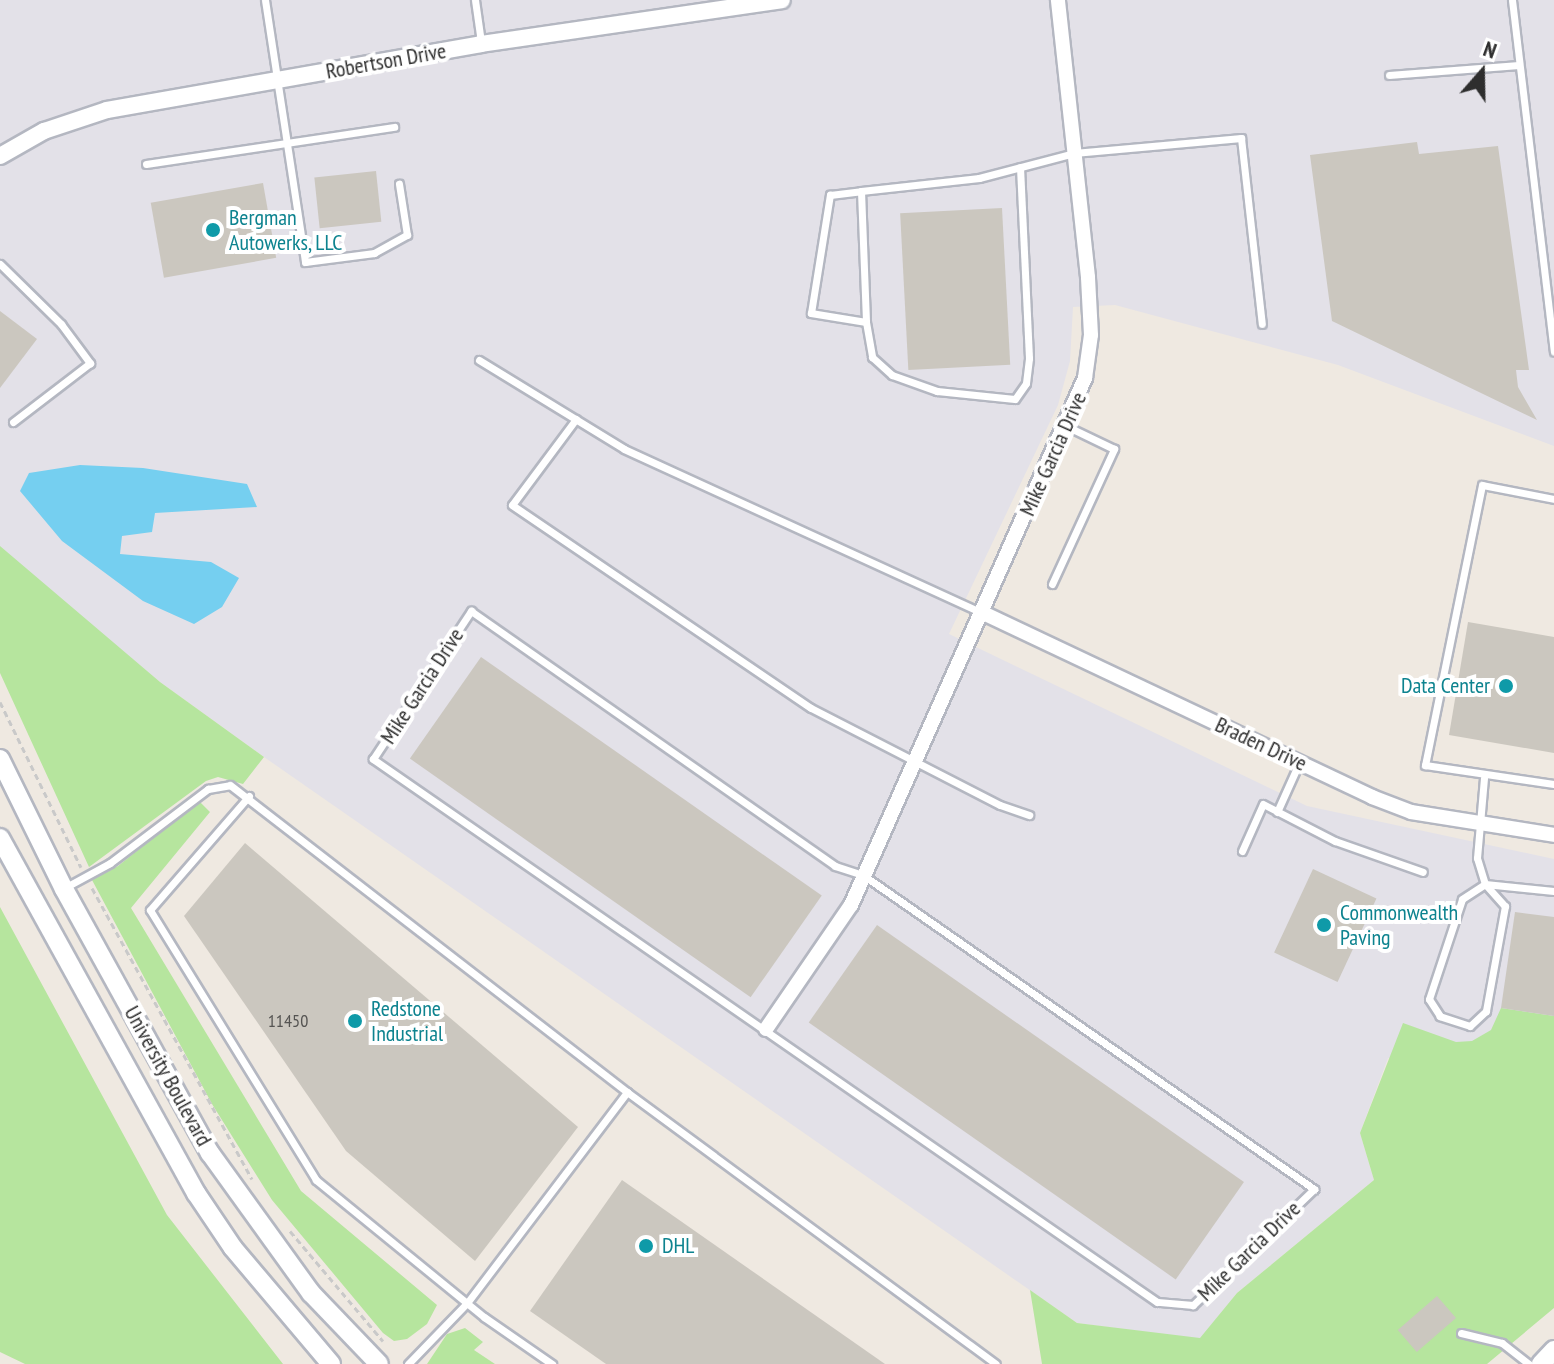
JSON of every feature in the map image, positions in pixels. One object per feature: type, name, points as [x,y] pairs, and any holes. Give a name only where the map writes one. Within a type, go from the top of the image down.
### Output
[{"type":"main road","name":"University Boulevard","points":[[0,759],[64,889],[210,1153],[311,1293],[379,1364]]},
{"type":"main road","name":"University Boulevard","points":[[0,838],[196,1193],[233,1248],[331,1364]]},
{"type":"main road","points":[[1541,1364],[1554,1350]]},
{"type":"street","name":"Robertson Drive","points":[[0,156],[44,131],[107,110],[481,44],[782,0]]},
{"type":"street","name":"Mike Garcia Drive","points":[[766,1029],[851,905],[981,612],[1068,427],[1085,378],[1091,335],[1058,0]]},
{"type":"street","name":"Braden Drive","points":[[981,612],[1411,812],[1554,835]]},
{"type":"lane","points":[[265,0],[305,262],[374,253],[407,235],[399,184]]},
{"type":"lane","points":[[475,0],[481,44]]},
{"type":"lane","points":[[1512,0],[1554,352]]},
{"type":"lane","points":[[1389,75],[1519,65]]},
{"type":"lane","points":[[146,164],[394,127]]},
{"type":"lane","points":[[866,322],[811,313],[830,195],[979,178],[1074,153],[1241,138],[1262,324]]},
{"type":"lane","points":[[861,191],[866,322],[872,357],[892,375],[937,391],[1015,399],[1026,383],[1029,358],[1020,167]]},
{"type":"lane","points":[[0,264],[61,324],[90,363],[13,422]]},
{"type":"lane","points":[[479,360],[624,449],[981,612]]},
{"type":"lane","points":[[576,419],[512,505],[811,708],[914,763],[1029,815]]},
{"type":"lane","points":[[1052,584],[1114,449],[1068,427]]},
{"type":"lane","points":[[1554,499],[1482,485],[1425,765],[1484,778],[1554,784]]},
{"type":"lane","name":"Mike Garcia Drive","points":[[471,611],[835,866],[863,875],[1314,1189],[1193,1305],[1157,1302],[373,759],[471,611]]},
{"type":"lane","points":[[1277,812],[1299,762]]},
{"type":"lane","points":[[1484,778],[1477,858],[1485,884],[1505,906],[1486,1011],[1470,1026],[1440,1016],[1429,999],[1462,899],[1485,884],[1554,891]]},
{"type":"lane","points":[[64,889],[208,789],[230,785],[249,796],[627,1092],[996,1364]]},
{"type":"lane","points":[[249,796],[150,910],[316,1180],[467,1303],[552,1364]]},
{"type":"lane","points":[[1242,851],[1263,804],[1335,841],[1423,872]]},
{"type":"lane","points":[[408,1364],[467,1303],[627,1092]]},
{"type":"lane","points":[[1461,1333],[1502,1343],[1529,1364]]},
{"type":"path","points":[[0,702],[85,877],[254,1182]]},
{"type":"path","points":[[289,1229],[408,1364]]},
{"type":"shaded area","points":[[0,0],[1554,0],[1554,446],[1338,365],[1115,305],[1073,307],[1070,361],[1058,405],[949,634],[1307,806],[1554,859],[1554,1085],[1388,1058],[1360,1133],[1374,1180],[1237,1293],[1200,1339],[1077,1323],[264,757],[160,682],[0,550]]},
{"type":"green space","points":[[0,546],[160,682],[264,757],[243,784],[218,777],[206,781],[89,867],[0,673]]},
{"type":"green space","points":[[199,801],[210,812],[131,908],[301,1191],[437,1305],[427,1324],[407,1339],[394,1341],[383,1333],[272,1200],[212,1104],[92,880],[118,866]]},
{"type":"green space","points":[[0,907],[167,1215],[283,1364],[25,1364],[0,1352]]},
{"type":"green space","points":[[1501,1008],[1554,1016],[1554,1308],[1487,1364],[1042,1364],[1030,1290],[1077,1323],[1200,1338],[1237,1293],[1374,1180],[1360,1133],[1403,1023],[1456,1042],[1472,1041],[1491,1030]]},
{"type":"green space","points":[[465,1328],[483,1342],[474,1350],[495,1364],[427,1364],[447,1334]]},
{"type":"water","points":[[80,465],[143,468],[247,484],[257,507],[155,513],[152,532],[122,536],[120,554],[211,562],[239,578],[222,607],[194,624],[143,601],[62,541],[20,491],[29,473]]},
{"type":"building","points":[[1417,142],[1419,154],[1498,146],[1529,370],[1516,370],[1518,387],[1537,420],[1332,321],[1310,155]]},
{"type":"building","points":[[376,171],[381,222],[320,228],[314,177]]},
{"type":"building","name":"Bergman Autowerks, LLC","points":[[263,183],[276,258],[164,278],[151,203]]},
{"type":"building","points":[[1002,208],[1010,365],[908,370],[900,213]]},
{"type":"building","points":[[0,311],[37,339],[0,388]]},
{"type":"building","name":"Data Center","points":[[1468,622],[1554,637],[1554,753],[1449,735]]},
{"type":"building","points":[[481,657],[822,896],[751,997],[410,759]]},
{"type":"building","name":"Redstone Industrial","points":[[245,843],[578,1127],[475,1261],[346,1151],[184,916]]},
{"type":"building","name":"Commonwealth Paving","points":[[1313,869],[1376,899],[1338,982],[1274,952]]},
{"type":"building","points":[[1515,912],[1554,917],[1554,1016],[1501,1008]]},
{"type":"building","points":[[877,925],[1244,1182],[1176,1279],[809,1022]]},
{"type":"building","name":"DHL","points":[[622,1180],[885,1364],[606,1364],[530,1311]]},
{"type":"building","points":[[1437,1296],[1456,1318],[1417,1352],[1398,1330]]},
{"type":"place","name":"Bergman Autowerks, LLC","points":[[213,230]]},
{"type":"place","name":"Data Center","points":[[1506,686]]},
{"type":"place","name":"Commonwealth Paving","points":[[1324,925]]},
{"type":"place","name":"Redstone Industrial","points":[[355,1021]]},
{"type":"place","name":"DHL","points":[[646,1246]]}]
